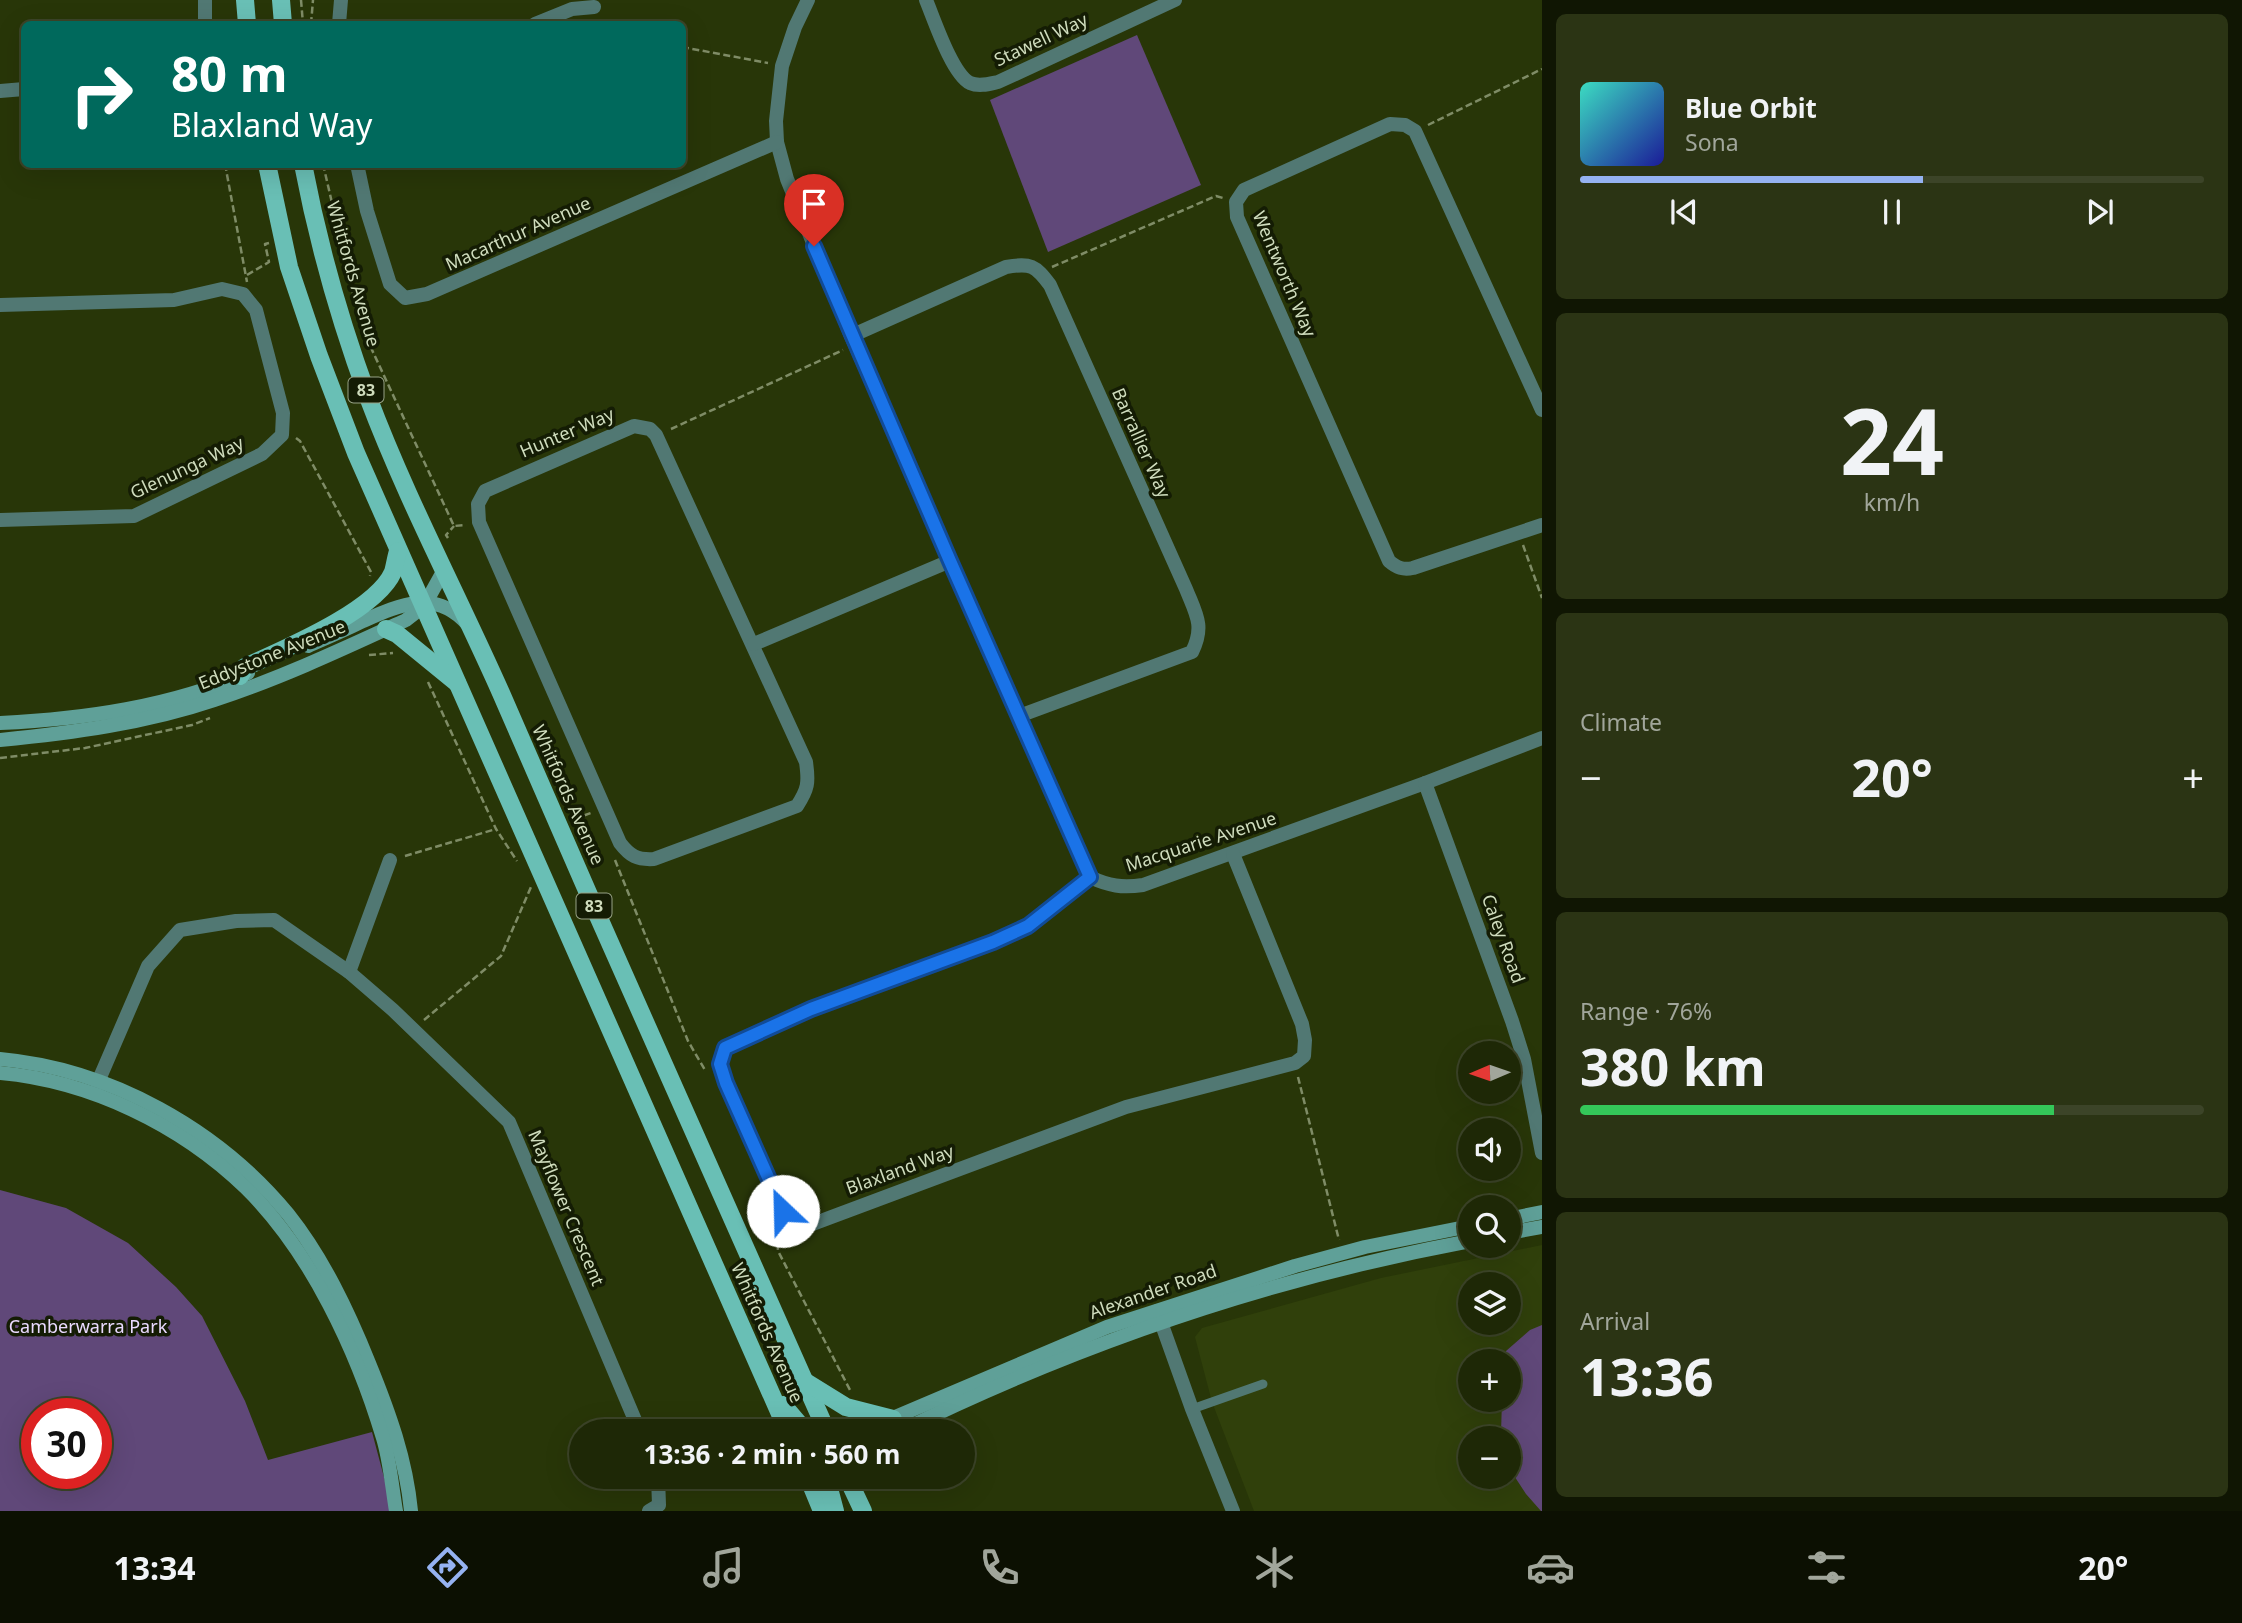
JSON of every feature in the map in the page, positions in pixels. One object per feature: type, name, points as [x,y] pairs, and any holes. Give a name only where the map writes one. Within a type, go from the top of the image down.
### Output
[{"type":"main road","points":[[245,0],[247,21]]},
{"type":"main road","points":[[281,0],[283,21]]},
{"type":"main road","name":"Whitfords Avenue","points":[[268,168],[289,267],[318,356],[398,551],[460,685],[782,1419]]},
{"type":"main road","name":"Whitfords Avenue","points":[[304,168],[316,230],[368,396],[821,1419]]},
{"type":"main road","points":[[240,676],[246,667],[344,619],[364,604],[393,573],[398,551]]},
{"type":"main road","points":[[386,629],[397,634],[460,685]]},
{"type":"main road","points":[[804,1381],[846,1407],[879,1419]]},
{"type":"main road","points":[[768,1386],[795,1419]]},
{"type":"main road","points":[[813,1489],[822,1511]]},
{"type":"main road","points":[[829,1489],[835,1511]]},
{"type":"main road","points":[[853,1489],[863,1511]]},
{"type":"street","points":[[205,0],[205,21]]},
{"type":"street","points":[[339,21],[341,0]]},
{"type":"street","points":[[808,0],[795,27],[782,66],[776,121],[777,142],[787,178],[853,340],[1090,877]]},
{"type":"street","name":"Stawell Way","points":[[926,0],[958,70],[969,83],[984,85],[998,82],[1175,0]]},
{"type":"street","points":[[542,21],[572,9],[593,7]]},
{"type":"street","points":[[0,91],[21,89]]},
{"type":"street","name":"Wentworth Way","points":[[1415,131],[1405,125],[1390,124],[1244,190],[1236,202],[1237,216],[1389,561],[1395,567],[1413,568],[1542,525]]},
{"type":"street","points":[[1415,131],[1542,410]]},
{"type":"street","name":"Macarthur Avenue","points":[[358,168],[367,211],[390,284],[405,298],[427,294],[777,142]]},
{"type":"street","points":[[853,340],[1006,267],[1024,264],[1040,272]]},
{"type":"street","name":"Barrallier Way","points":[[1019,716],[1192,652],[1199,638],[1200,625],[1050,285],[1040,272]]},
{"type":"street","points":[[0,304],[174,300],[222,289],[243,294],[256,310],[283,413],[282,427]]},
{"type":"street","name":"Hunter Way","points":[[634,426],[650,429],[656,435],[806,762],[807,790],[797,806],[654,859],[640,860],[629,855],[620,843],[489,549],[479,522],[478,504],[485,491],[623,430],[634,426]]},
{"type":"street","name":"Glenunga Way","points":[[0,520],[134,516],[262,454],[282,435],[282,427]]},
{"type":"street","points":[[754,644],[950,561]]},
{"type":"street","name":"Eddystone Avenue","points":[[0,740],[133,721],[202,704],[254,686],[405,620],[424,604],[444,570]]},
{"type":"street","points":[[424,604],[442,606],[461,618],[475,635]]},
{"type":"street","name":"Eddystone Avenue","points":[[0,723],[103,713],[202,690],[240,676],[398,606],[424,604]]},
{"type":"street","name":"Macquarie Avenue","points":[[1090,877],[1108,885],[1143,885],[1542,738]]},
{"type":"street","name":"Caley Road","points":[[1425,783],[1512,1020],[1538,1109],[1542,1153]]},
{"type":"street","points":[[1233,854],[1302,1024],[1304,1056],[1295,1063]]},
{"type":"street","points":[[349,972],[390,860]]},
{"type":"street","name":"Blaxland Way","points":[[1090,877],[1028,926],[1016,932],[811,1009],[725,1048],[720,1064],[726,1083],[783,1211],[793,1223],[810,1225],[1126,1107],[1295,1063]]},
{"type":"street","name":"Mayflower Crescent","points":[[98,1088],[148,965],[180,930],[236,921],[274,920],[349,972],[414,1029],[509,1122],[635,1419]]},
{"type":"street","points":[[0,1059],[46,1066],[98,1088],[208,1157],[246,1188],[274,1220],[306,1266],[333,1312],[370,1398],[384,1441],[396,1511]]},
{"type":"street","points":[[0,1073],[129,1093],[200,1133],[252,1175],[303,1234],[327,1273],[358,1336],[393,1421],[402,1455],[411,1511]]},
{"type":"street","points":[[1521,1216],[1542,1212]]},
{"type":"street","points":[[1521,1231],[1542,1227]]},
{"type":"street","name":"Alexander Road","points":[[1158,1317],[1295,1266],[1354,1250],[1458,1228]]},
{"type":"street","name":"Alexander Road","points":[[909,1419],[1107,1327],[1158,1317],[1334,1270],[1458,1244]]},
{"type":"street","points":[[1158,1317],[1229,1510]]},
{"type":"street","points":[[649,1511],[659,1505],[658,1489]]},
{"type":"lane","points":[[1192,1409],[1263,1384]]},
{"type":"path","points":[[301,0],[303,21]]},
{"type":"path","points":[[311,21],[313,0]]},
{"type":"path","points":[[686,48],[782,66]]},
{"type":"path","points":[[1415,131],[1542,69]]},
{"type":"path","points":[[226,168],[247,275],[247,299]]},
{"type":"path","points":[[324,168],[355,300]]},
{"type":"path","points":[[1040,272],[1216,196],[1236,202]]},
{"type":"path","points":[[365,334],[454,526]]},
{"type":"path","points":[[656,435],[853,340]]},
{"type":"path","points":[[282,427],[300,441],[371,572],[367,584]]},
{"type":"path","points":[[450,544],[446,535],[454,526],[466,524]]},
{"type":"path","points":[[1518,533],[1542,598]]},
{"type":"path","points":[[424,675],[496,829],[517,862]]},
{"type":"path","points":[[390,860],[496,829]]},
{"type":"path","points":[[414,1029],[501,956],[532,884]]},
{"type":"path","points":[[1295,1063],[1339,1240]]},
{"type":"shaded area","points":[[1542,1245],[1542,1511],[1254,1511],[1212,1402],[1195,1337],[1202,1328],[1381,1278],[1479,1258],[1521,1258],[1521,1249]]},
{"type":"green space","points":[[1137,35],[1201,185],[1048,252],[990,100]]},
{"type":"green space","name":"Camberwarra Park","points":[[0,1190],[66,1208],[128,1243],[176,1287],[202,1316],[245,1401],[268,1460],[372,1432],[393,1511],[0,1511]]},
{"type":"green space","points":[[1542,1325],[1542,1511],[1521,1486],[1521,1426],[1501,1426],[1502,1412],[1521,1412],[1521,1349],[1508,1349],[1530,1330]]},
{"type":"route","points":[[783,1211],[726,1083],[720,1064],[725,1048],[811,1009],[993,942],[1028,926],[1090,877],[851,336],[814,246]]}]
